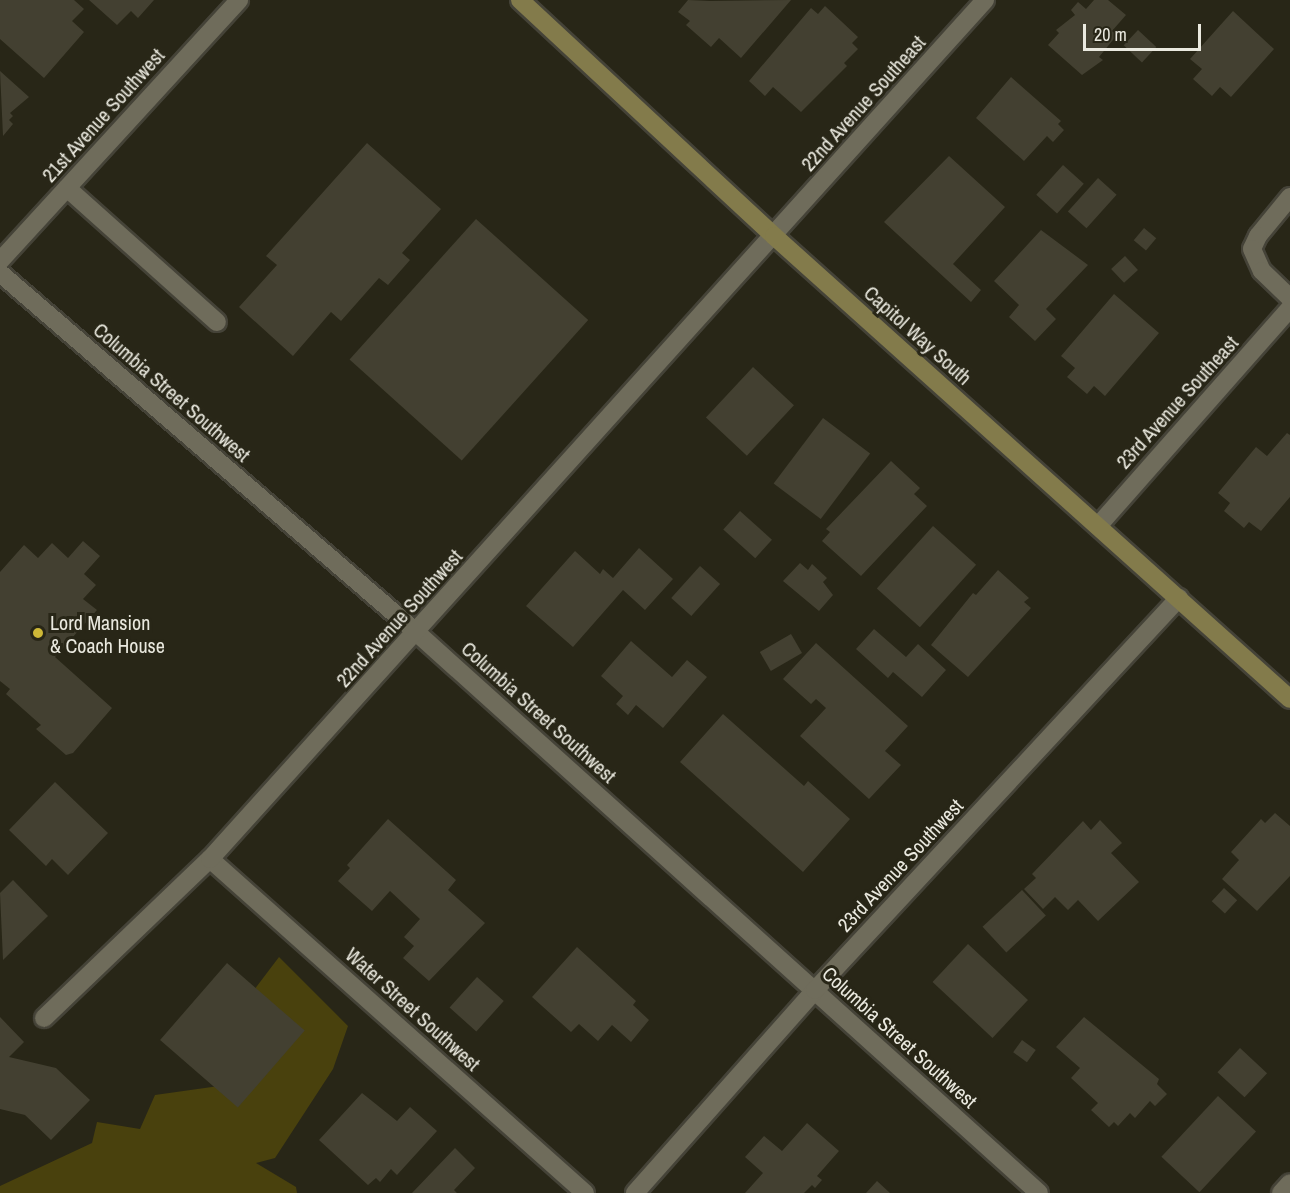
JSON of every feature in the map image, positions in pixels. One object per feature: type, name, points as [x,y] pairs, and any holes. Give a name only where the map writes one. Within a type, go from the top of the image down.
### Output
[{"type":"main road","name":"Capitol Way South","points":[[520,0],[774,236],[1290,699]]},
{"type":"street","name":"21st Avenue Southwest","points":[[0,261],[238,0]]},
{"type":"street","name":"22nd Avenue Southeast","points":[[774,236],[985,0]]},
{"type":"street","points":[[67,188],[217,322]]},
{"type":"street","points":[[1290,197],[1258,236],[1252,249],[1262,271],[1290,298]]},
{"type":"street","name":"22nd Avenue Southwest","points":[[44,1018],[210,859],[774,236]]},
{"type":"street","name":"Columbia Street Southwest","points":[[0,273],[416,632],[1039,1193]]},
{"type":"street","name":"23rd Avenue Southeast","points":[[1098,526],[1290,308]]},
{"type":"street","name":"23rd Avenue Southwest","points":[[634,1193],[815,990],[1179,598]]},
{"type":"street","name":"Water Street Southwest","points":[[210,859],[585,1193]]},
{"type":"street","points":[[1281,1193],[1290,1183]]},
{"type":"shaded area","points":[[279,957],[348,1026],[333,1069],[275,1158],[256,1163],[296,1187],[297,1193],[0,1193],[0,1186],[92,1143],[97,1122],[140,1129],[155,1095],[226,1085],[235,1015]]},
{"type":"building","points":[[0,0],[74,0],[84,9],[72,21],[84,32],[44,78],[0,39]]},
{"type":"building","points":[[89,0],[154,0],[138,18],[131,11],[117,25]]},
{"type":"building","points":[[688,0],[791,0],[741,58],[719,38],[711,47],[686,25],[690,21],[678,12]]},
{"type":"building","points":[[1094,0],[1108,0],[1126,15],[1112,31],[1117,35],[1099,57],[1103,60],[1082,75],[1048,45],[1059,33],[1056,30],[1075,15],[1071,10],[1078,2],[1086,9]]},
{"type":"building","points":[[825,6],[858,37],[852,43],[858,49],[844,63],[847,66],[801,112],[773,87],[765,96],[749,81],[811,8],[818,14]]},
{"type":"building","points":[[1233,11],[1274,49],[1231,97],[1220,87],[1212,96],[1193,79],[1202,69],[1190,59]]},
{"type":"building","points":[[1138,30],[1156,47],[1142,62],[1124,45]]},
{"type":"building","points":[[0,71],[29,97],[10,113],[13,116],[9,120],[13,124],[3,136]]},
{"type":"building","points":[[1011,77],[1061,121],[1058,124],[1064,130],[1053,142],[1047,136],[1024,161],[976,118]]},
{"type":"building","points":[[367,143],[441,209],[402,253],[410,260],[388,285],[379,278],[341,321],[331,312],[293,356],[239,307],[277,265],[266,256]]},
{"type":"building","points":[[949,156],[1005,207],[953,264],[981,290],[971,302],[884,222]]},
{"type":"building","points":[[1063,165],[1084,184],[1057,213],[1036,195]]},
{"type":"building","points":[[1098,178],[1117,195],[1086,228],[1068,211]]},
{"type":"building","points":[[476,219],[588,320],[462,460],[350,359]]},
{"type":"building","points":[[1144,228],[1156,238],[1146,251],[1134,240]]},
{"type":"building","points":[[1041,230],[1088,265],[1046,309],[1056,319],[1035,341],[1009,317],[1019,305],[994,281]]},
{"type":"building","points":[[1125,256],[1138,270],[1124,283],[1111,269]]},
{"type":"building","points":[[1114,294],[1159,333],[1105,396],[1094,386],[1087,394],[1067,377],[1075,368],[1061,356]]},
{"type":"building","points":[[753,367],[794,405],[747,456],[706,417]]},
{"type":"building","points":[[823,418],[870,454],[821,519],[774,483]]},
{"type":"building","points":[[1287,433],[1290,435],[1290,497],[1261,531],[1249,522],[1244,528],[1224,511],[1230,503],[1218,493],[1256,447],[1267,456]]},
{"type":"building","points":[[891,461],[920,488],[914,494],[927,506],[861,576],[822,541],[830,532],[826,529]]},
{"type":"building","points":[[740,511],[772,540],[755,558],[723,530]]},
{"type":"building","points":[[933,526],[976,565],[920,627],[877,588]]},
{"type":"building","name":"Lord Mansion & Coach House","points":[[83,541],[100,556],[84,574],[96,585],[83,599],[97,610],[55,657],[112,708],[73,753],[66,755],[36,729],[41,725],[6,694],[10,689],[0,681],[0,572],[24,545],[38,558],[52,543],[68,558]]},
{"type":"building","points":[[639,548],[673,579],[645,610],[623,590],[573,647],[526,606],[575,551],[600,574],[603,569],[613,578]]},
{"type":"building","points":[[800,563],[808,570],[812,564],[827,578],[823,582],[833,595],[819,611],[783,581]]},
{"type":"building","points":[[700,566],[720,584],[691,616],[671,598]]},
{"type":"building","points":[[998,570],[1029,598],[1024,602],[1031,608],[968,677],[931,645],[973,593],[976,595]]},
{"type":"building","points":[[874,629],[906,657],[918,644],[946,670],[922,697],[893,672],[888,678],[856,649]]},
{"type":"building","points":[[791,634],[802,653],[771,671],[760,652]]},
{"type":"building","points":[[631,641],[672,677],[687,660],[707,677],[663,728],[636,705],[628,715],[616,704],[623,696],[601,676]]},
{"type":"building","points":[[816,643],[908,726],[885,751],[901,765],[869,799],[800,736],[826,708],[816,699],[811,704],[783,679]]},
{"type":"building","points":[[723,714],[804,786],[808,781],[850,819],[803,872],[680,762]]},
{"type":"building","points":[[55,782],[108,833],[68,875],[52,859],[46,866],[9,830]]},
{"type":"building","points":[[1275,813],[1290,826],[1290,876],[1257,911],[1222,879],[1239,860],[1231,852],[1261,819],[1265,823]]},
{"type":"building","points":[[388,819],[456,880],[448,890],[485,923],[429,981],[403,958],[414,946],[404,937],[420,919],[390,891],[372,911],[338,881],[350,868],[347,865]]},
{"type":"building","points":[[1100,820],[1122,843],[1111,853],[1139,882],[1098,921],[1078,900],[1068,910],[1055,897],[1043,909],[1024,889],[1036,878],[1032,874],[1083,821],[1091,830]]},
{"type":"building","points":[[13,880],[48,916],[3,960],[0,893]]},
{"type":"building","points":[[1224,888],[1237,900],[1225,913],[1212,901]]},
{"type":"building","points":[[1022,890],[1046,916],[1006,952],[983,927]]},
{"type":"building","points":[[968,944],[1028,1000],[993,1038],[933,982]]},
{"type":"building","points":[[577,947],[636,1001],[633,1005],[649,1020],[631,1042],[612,1025],[598,1041],[579,1024],[571,1032],[532,997]]},
{"type":"building","points":[[227,963],[305,1031],[238,1108],[160,1040]]},
{"type":"building","points":[[477,977],[504,1001],[476,1032],[450,1007]]},
{"type":"building","points":[[0,1017],[24,1042],[9,1057],[56,1068],[90,1100],[51,1140],[25,1115],[0,1109]]},
{"type":"building","points":[[1084,1017],[1159,1079],[1157,1084],[1167,1094],[1155,1106],[1150,1101],[1135,1118],[1130,1113],[1118,1126],[1114,1122],[1109,1127],[1091,1110],[1098,1103],[1071,1078],[1080,1068],[1056,1047]]},
{"type":"building","points":[[1022,1040],[1036,1050],[1027,1062],[1013,1052]]},
{"type":"building","points":[[1240,1048],[1267,1073],[1245,1097],[1217,1072]]},
{"type":"building","points":[[362,1093],[397,1121],[410,1107],[437,1131],[397,1175],[391,1169],[380,1182],[376,1178],[368,1185],[319,1140]]},
{"type":"building","points":[[1218,1096],[1256,1131],[1199,1192],[1161,1157]]},
{"type":"building","points":[[807,1123],[839,1151],[817,1176],[822,1180],[815,1188],[812,1185],[804,1193],[745,1193],[763,1173],[745,1157],[764,1136],[782,1151]]},
{"type":"building","points":[[455,1148],[475,1168],[454,1190],[457,1193],[412,1193]]},
{"type":"building","points":[[877,1181],[890,1193],[866,1193]]},
{"type":"place","name":"Lord Mansion & Coach House","points":[[38,633]]}]
